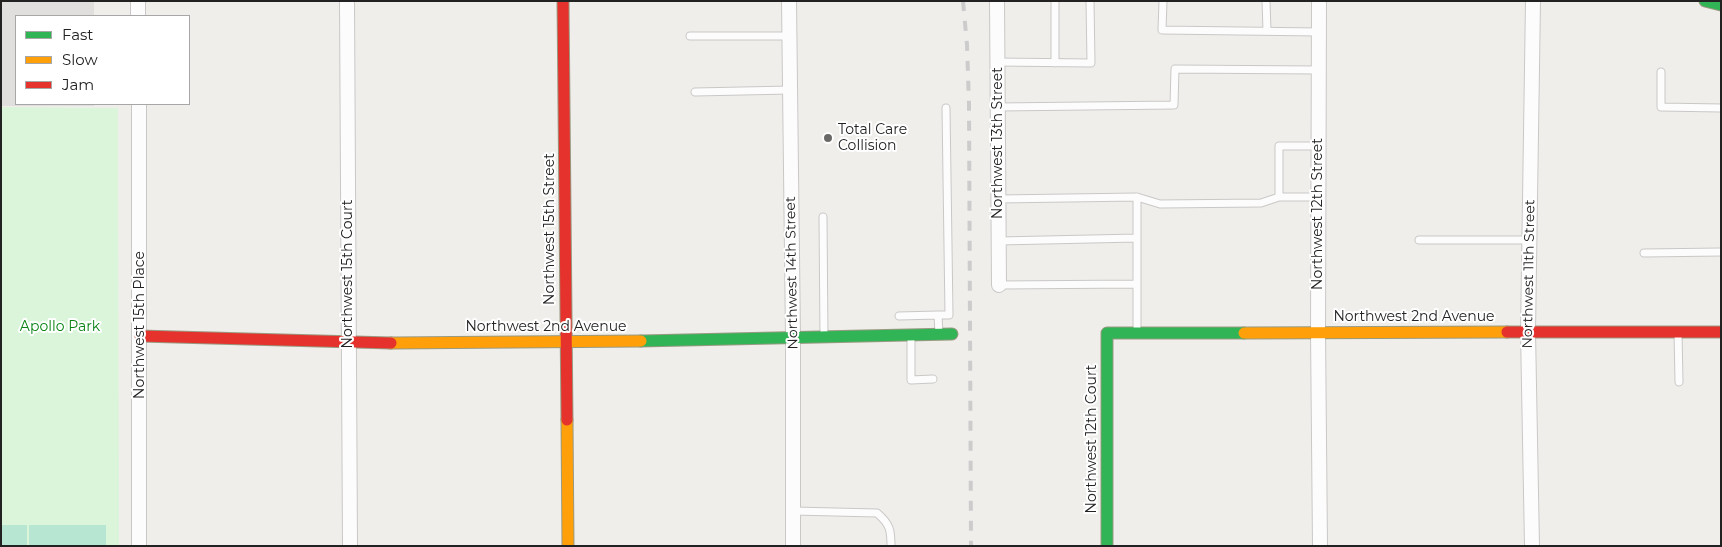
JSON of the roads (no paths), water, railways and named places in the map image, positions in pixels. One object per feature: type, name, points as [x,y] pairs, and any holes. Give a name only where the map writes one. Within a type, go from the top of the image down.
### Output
[{"type":"street","points":[[138,1],[138,15]]},
{"type":"street","name":"Northwest 15th Court","points":[[347,1],[350,546]]},
{"type":"street","name":"Northwest 15th Street","points":[[563,1],[568,546]]},
{"type":"street","name":"Northwest 14th Street","points":[[789,1],[793,338],[793,546]]},
{"type":"street","name":"Northwest 13th Street","points":[[997,1],[999,285]]},
{"type":"street","name":"Northwest 12th Street","points":[[1319,1],[1318,332],[1320,546]]},
{"type":"street","name":"Northwest 11th Street","points":[[1532,546],[1528,332],[1533,1]]},
{"type":"street","points":[[1705,1],[1721,6]]},
{"type":"street","name":"Northwest 15th Place","points":[[139,105],[139,546]]},
{"type":"street","name":"Northwest 2nd Avenue","points":[[1107,333],[1721,332]]},
{"type":"street","name":"Northwest 12th Court","points":[[1107,333],[1108,546]]},
{"type":"street","name":"Northwest 2nd Avenue","points":[[140,336],[349,342],[566,343],[952,334]]},
{"type":"lane","points":[[1055,1],[1055,62]]},
{"type":"lane","points":[[997,62],[1091,63],[1090,1]]},
{"type":"lane","points":[[1163,1],[1162,30],[1318,32]]},
{"type":"lane","points":[[1266,1],[1266,31]]},
{"type":"lane","points":[[690,36],[789,36]]},
{"type":"lane","points":[[998,107],[1174,105],[1175,69],[1318,70]]},
{"type":"lane","points":[[1661,72],[1661,107],[1721,108]]},
{"type":"lane","points":[[695,92],[790,90]]},
{"type":"lane","points":[[898,316],[949,315],[946,108]]},
{"type":"lane","points":[[1279,197],[1279,146],[1318,146]]},
{"type":"lane","points":[[998,199],[1137,196],[1160,204],[1261,203],[1279,197],[1318,197]]},
{"type":"lane","points":[[1137,196],[1137,332]]},
{"type":"lane","points":[[823,217],[824,337]]},
{"type":"lane","points":[[999,241],[1137,238]]},
{"type":"lane","points":[[1419,240],[1530,240]]},
{"type":"lane","points":[[1644,253],[1721,252]]},
{"type":"lane","points":[[999,285],[1137,284]]},
{"type":"lane","points":[[938,315],[939,334]]},
{"type":"lane","points":[[1678,332],[1679,382]]},
{"type":"lane","points":[[911,335],[911,380],[933,380]]},
{"type":"lane","points":[[793,511],[878,513],[891,529],[891,546]]},
{"type":"railway","points":[[963,1],[969,104],[971,546]]},
{"type":"place","name":"Total Care Collision","points":[[828,138]]},
{"type":"park label","name":"Apollo Park","points":[[60,327]]}]
